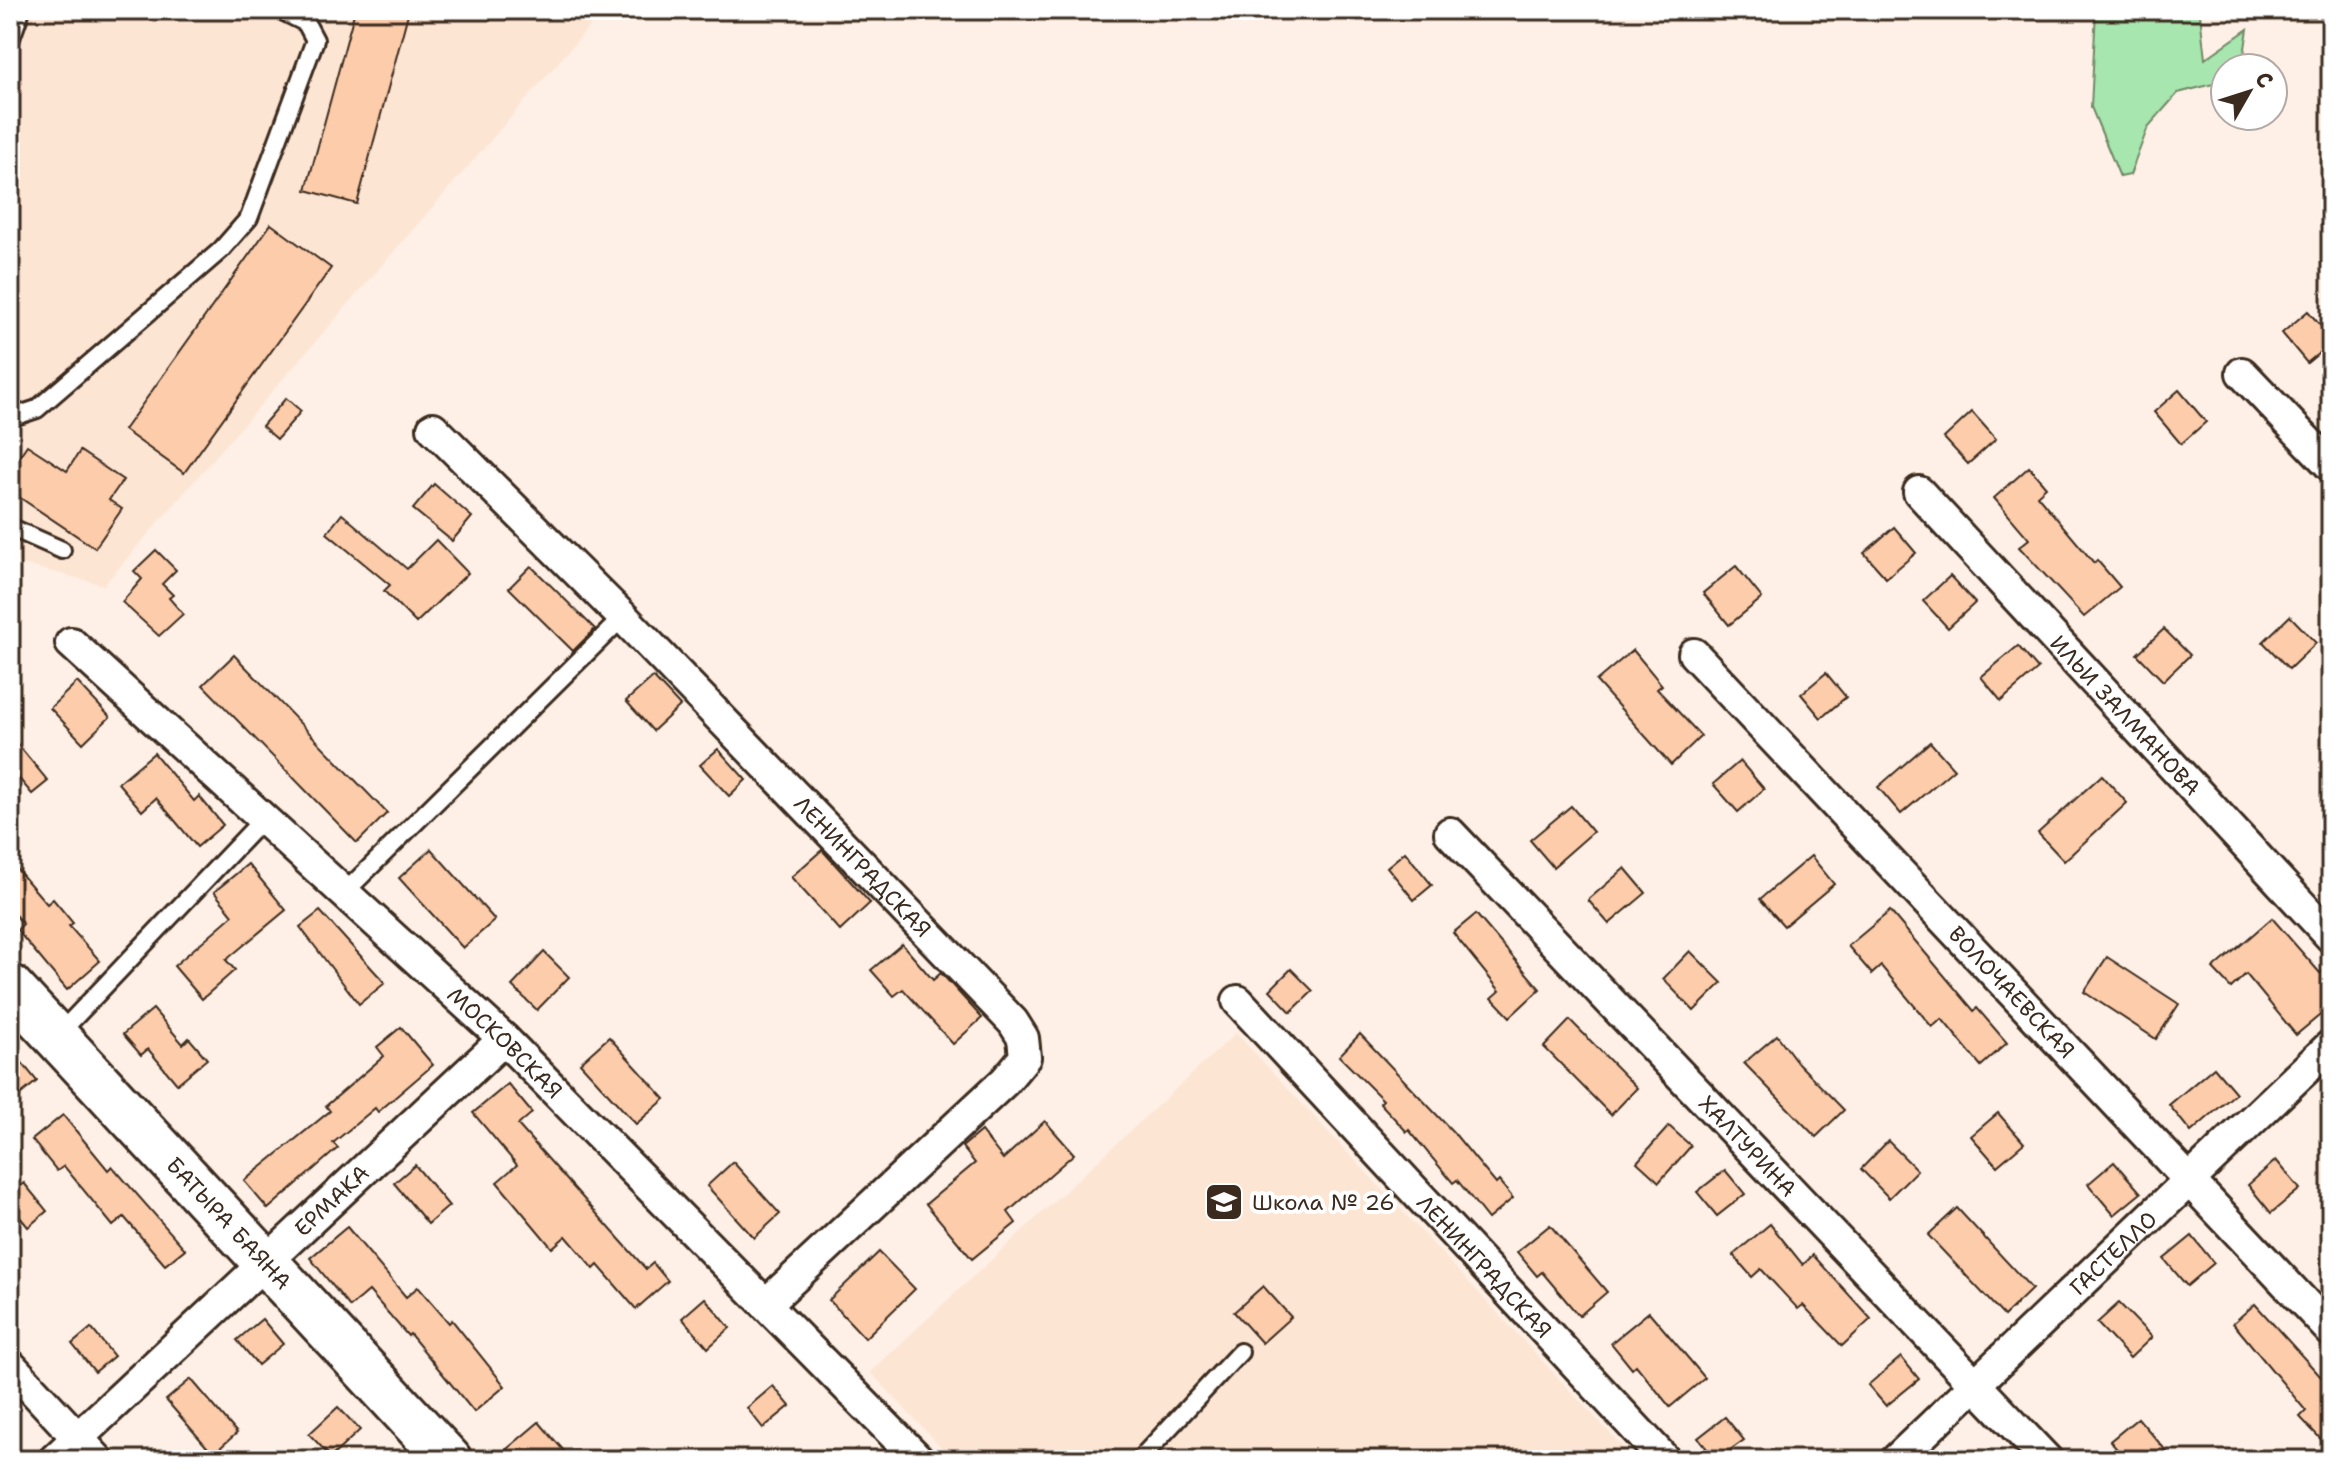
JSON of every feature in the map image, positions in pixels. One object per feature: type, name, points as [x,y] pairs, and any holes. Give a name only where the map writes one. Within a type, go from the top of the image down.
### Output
[{"type":"street","points":[[2242,373],[2331,466]]},
{"type":"street","name":"ЛЕНИНГРАДСКАЯ","points":[[433,428],[623,617],[1003,1011],[1023,1038],[1025,1057],[1005,1081],[766,1304]]},
{"type":"street","name":"ИЛЬИ ЗАЛМАНОВА","points":[[1919,492],[2331,937]]},
{"type":"street","name":"МОСКОВСКАЯ","points":[[71,643],[504,1039],[919,1460]]},
{"type":"street","name":"ВОЛОЧАЕВСКАЯ","points":[[1694,654],[2331,1331]]},
{"type":"street","name":"ХАЛТУРИНА","points":[[1450,833],[2047,1460]]},
{"type":"street","name":"БАТЫРА БАЯНА","points":[[10,987],[449,1460]]},
{"type":"street","name":"ЛЕНИНГРАДСКАЯ","points":[[1238,1001],[1665,1460]]},
{"type":"street","name":"ЕРМАКА","points":[[54,1460],[88,1449],[267,1263],[504,1039]]},
{"type":"street","name":"ГАСТЕЛЛО","points":[[1896,1460],[2331,1045]]},
{"type":"street","points":[[10,1365],[88,1449]]},
{"type":"lane","points":[[10,41],[21,10]]},
{"type":"lane","points":[[10,418],[37,409],[221,250],[249,218],[315,40],[306,23],[280,10]]},
{"type":"lane","points":[[10,527],[62,550]]},
{"type":"lane","points":[[344,893],[623,617]]},
{"type":"lane","points":[[56,1036],[263,819]]},
{"type":"lane","points":[[1139,1460],[1240,1352]]},
{"type":"shaded area","points":[[10,10],[604,10],[104,585],[10,561]]},
{"type":"shaded area","name":"Школа № 26","points":[[1236,1033],[1635,1460],[953,1460],[870,1372]]},
{"type":"green space","points":[[2096,10],[2203,10],[2200,14],[2205,59],[2209,56],[2209,85],[2178,93],[2148,127],[2130,175],[2120,177],[2091,107]]},
{"type":"green space","points":[[2248,29],[2244,52],[2215,52]]},
{"type":"building","points":[[355,10],[409,10],[357,204],[306,190]]},
{"type":"building","points":[[271,224],[331,268],[184,473],[124,430]]},
{"type":"building","points":[[2308,311],[2331,338],[2331,343],[2307,363],[2282,333]]},
{"type":"building","points":[[2179,390],[2206,422],[2181,444],[2154,412]]},
{"type":"building","points":[[286,398],[301,411],[277,439],[262,426]]},
{"type":"building","points":[[1972,412],[1996,439],[1968,464],[1944,438]]},
{"type":"building","points":[[27,445],[67,471],[80,451],[123,480],[109,500],[122,509],[95,548],[10,491],[10,470]]},
{"type":"building","points":[[2029,467],[2046,487],[2037,495],[2094,563],[2097,560],[2120,587],[2084,617],[2019,547],[2029,539],[1994,498]]},
{"type":"building","points":[[434,484],[472,517],[452,541],[413,509]]},
{"type":"building","points":[[342,514],[407,569],[436,540],[468,573],[416,623],[384,591],[390,585],[327,533]]},
{"type":"building","points":[[1894,527],[1916,553],[1886,578],[1864,553]]},
{"type":"building","points":[[156,550],[176,570],[162,584],[173,595],[169,598],[183,614],[159,636],[122,602],[142,579],[134,571]]},
{"type":"building","points":[[531,566],[595,629],[573,651],[509,588]]},
{"type":"building","points":[[1736,566],[1762,598],[1729,625],[1703,593]]},
{"type":"building","points":[[1950,576],[1975,603],[1948,628],[1923,601]]},
{"type":"building","points":[[2290,616],[2316,643],[2289,669],[2263,642]]},
{"type":"building","points":[[2164,629],[2190,655],[2163,681],[2137,654]]},
{"type":"building","points":[[2018,646],[2038,669],[2001,701],[1981,677]]},
{"type":"building","points":[[1633,650],[1662,685],[1657,689],[1701,736],[1671,765],[1596,681]]},
{"type":"building","points":[[234,655],[387,813],[357,843],[203,685]]},
{"type":"building","points":[[1826,673],[1846,697],[1821,718],[1801,694]]},
{"type":"building","points":[[653,677],[680,706],[653,731],[626,701]]},
{"type":"building","points":[[77,682],[110,717],[83,743],[50,708]]},
{"type":"building","points":[[10,735],[48,781],[32,794],[10,768]]},
{"type":"building","points":[[1930,742],[1954,769],[1901,814],[1878,787]]},
{"type":"building","points":[[718,749],[746,780],[729,796],[700,765]]},
{"type":"building","points":[[154,753],[194,801],[199,796],[223,825],[197,847],[156,798],[142,811],[118,783]]},
{"type":"building","points":[[1740,761],[1764,789],[1738,812],[1713,784]]},
{"type":"building","points":[[2102,775],[2127,803],[2064,861],[2038,833]]},
{"type":"building","points":[[1571,806],[1593,832],[1553,867],[1530,840]]},
{"type":"building","points":[[431,849],[495,920],[463,948],[399,878]]},
{"type":"building","points":[[822,850],[870,903],[840,931],[791,877]]},
{"type":"building","points":[[1405,852],[1432,885],[1414,900],[1387,867]]},
{"type":"building","points":[[1811,856],[1834,884],[1784,926],[1760,899]]},
{"type":"building","points":[[10,861],[47,904],[53,899],[73,923],[69,926],[100,961],[67,990],[17,930],[23,924],[10,909]]},
{"type":"building","points":[[248,864],[286,910],[226,960],[235,970],[202,999],[174,966],[233,915],[214,892]]},
{"type":"building","points":[[1625,868],[1646,893],[1609,924],[1588,900]]},
{"type":"building","points":[[320,911],[385,983],[359,1004],[300,927]]},
{"type":"building","points":[[1890,911],[1974,1011],[1977,1008],[2007,1043],[1981,1066],[1942,1019],[1932,1027],[1881,966],[1872,974],[1848,946]]},
{"type":"building","points":[[1476,914],[1540,989],[1510,1017],[1492,998],[1500,991],[1453,933]]},
{"type":"building","points":[[2272,918],[2320,973],[2331,964],[2331,1006],[2296,1035],[2246,974],[2231,988],[2213,969]]},
{"type":"building","points":[[902,944],[933,980],[941,973],[982,1018],[953,1044],[903,989],[894,996],[871,970]]},
{"type":"building","points":[[1690,951],[1722,983],[1694,1011],[1663,979]]},
{"type":"building","points":[[544,952],[569,977],[537,1010],[512,986]]},
{"type":"building","points":[[2107,957],[2179,1004],[2156,1039],[2084,992]]},
{"type":"building","points":[[1291,969],[1313,991],[1291,1012],[1270,990]]},
{"type":"building","points":[[153,1009],[183,1044],[189,1038],[207,1059],[177,1084],[148,1049],[141,1055],[123,1034]]},
{"type":"building","points":[[1570,1020],[1637,1088],[1611,1115],[1544,1047]]},
{"type":"building","points":[[401,1027],[433,1065],[378,1112],[375,1108],[333,1143],[338,1148],[268,1209],[244,1181],[330,1111],[326,1106],[384,1056],[377,1047]]},
{"type":"building","points":[[1360,1034],[1454,1133],[1496,1184],[1499,1181],[1513,1198],[1488,1219],[1457,1180],[1453,1183],[1409,1130],[1407,1132],[1380,1103],[1383,1100],[1339,1056]]},
{"type":"building","points":[[1777,1035],[1798,1063],[1844,1110],[1816,1137],[1744,1063]]},
{"type":"building","points":[[609,1037],[665,1099],[636,1124],[580,1063]]},
{"type":"building","points":[[10,1048],[37,1081],[10,1103]]},
{"type":"building","points":[[2214,1067],[2236,1093],[2191,1132],[2169,1105]]},
{"type":"building","points":[[508,1084],[532,1113],[518,1125],[646,1269],[653,1263],[668,1281],[636,1309],[598,1265],[594,1269],[566,1236],[552,1248],[497,1182],[517,1165],[473,1113]]},
{"type":"building","points":[[1998,1113],[2024,1143],[1997,1166],[1971,1136]]},
{"type":"building","points":[[63,1115],[108,1170],[112,1166],[185,1249],[165,1265],[124,1217],[113,1226],[64,1166],[57,1171],[32,1140]]},
{"type":"building","points":[[1045,1121],[1074,1154],[1008,1212],[1016,1223],[972,1259],[926,1204],[975,1163],[962,1147],[981,1131],[1003,1159]]},
{"type":"building","points":[[1669,1126],[1691,1146],[1659,1182],[1637,1162]]},
{"type":"building","points":[[1888,1141],[1917,1170],[1889,1198],[1861,1169]]},
{"type":"building","points":[[2276,1160],[2300,1189],[2271,1213],[2248,1185]]},
{"type":"building","points":[[733,1162],[780,1214],[754,1238],[707,1186]]},
{"type":"building","points":[[2114,1162],[2141,1193],[2114,1215],[2088,1184]]},
{"type":"building","points":[[415,1165],[449,1206],[428,1224],[394,1183]]},
{"type":"building","points":[[1725,1170],[1745,1194],[1717,1216],[1697,1192]]},
{"type":"building","points":[[24,1183],[47,1211],[28,1227],[10,1205],[10,1194]]},
{"type":"building","points":[[1957,1208],[2032,1289],[2004,1316],[1928,1235]]},
{"type":"building","points":[[1770,1224],[1803,1265],[1813,1255],[1871,1319],[1842,1346],[1803,1305],[1798,1309],[1761,1269],[1752,1277],[1733,1255]]},
{"type":"building","points":[[1550,1225],[1607,1292],[1579,1316],[1542,1272],[1537,1276],[1517,1252]]},
{"type":"building","points":[[347,1227],[406,1297],[418,1287],[449,1323],[452,1320],[505,1386],[474,1412],[410,1334],[408,1336],[369,1291],[350,1307],[310,1258]]},
{"type":"building","points":[[2192,1236],[2214,1263],[2187,1286],[2164,1259]]},
{"type":"building","points":[[879,1252],[915,1289],[865,1338],[829,1300]]},
{"type":"building","points":[[1263,1286],[1291,1317],[1262,1343],[1234,1312]]},
{"type":"building","points":[[705,1298],[730,1328],[708,1348],[682,1318]]},
{"type":"building","points":[[2119,1303],[2152,1337],[2130,1358],[2097,1323]]},
{"type":"building","points":[[2255,1304],[2331,1388],[2331,1450],[2300,1417],[2306,1411],[2233,1323]]},
{"type":"building","points":[[1649,1312],[1705,1378],[1670,1407],[1636,1365],[1632,1369],[1611,1343]]},
{"type":"building","points":[[262,1319],[283,1344],[258,1365],[237,1340]]},
{"type":"building","points":[[91,1328],[114,1356],[95,1372],[72,1344]]},
{"type":"building","points":[[1901,1357],[1919,1379],[1886,1406],[1868,1385]]},
{"type":"building","points":[[191,1379],[237,1433],[213,1454],[166,1400]]},
{"type":"building","points":[[773,1386],[790,1406],[763,1428],[747,1408]]},
{"type":"building","points":[[338,1407],[360,1430],[331,1457],[309,1434]]},
{"type":"building","points":[[1725,1417],[1744,1440],[1716,1460],[1698,1438]]},
{"type":"building","points":[[2138,1418],[2174,1460],[2126,1460],[2110,1441]]},
{"type":"building","points":[[539,1422],[564,1451],[554,1460],[494,1460]]},
{"type":"place","name":"Школа № 26","points":[[1224,1202]]}]
